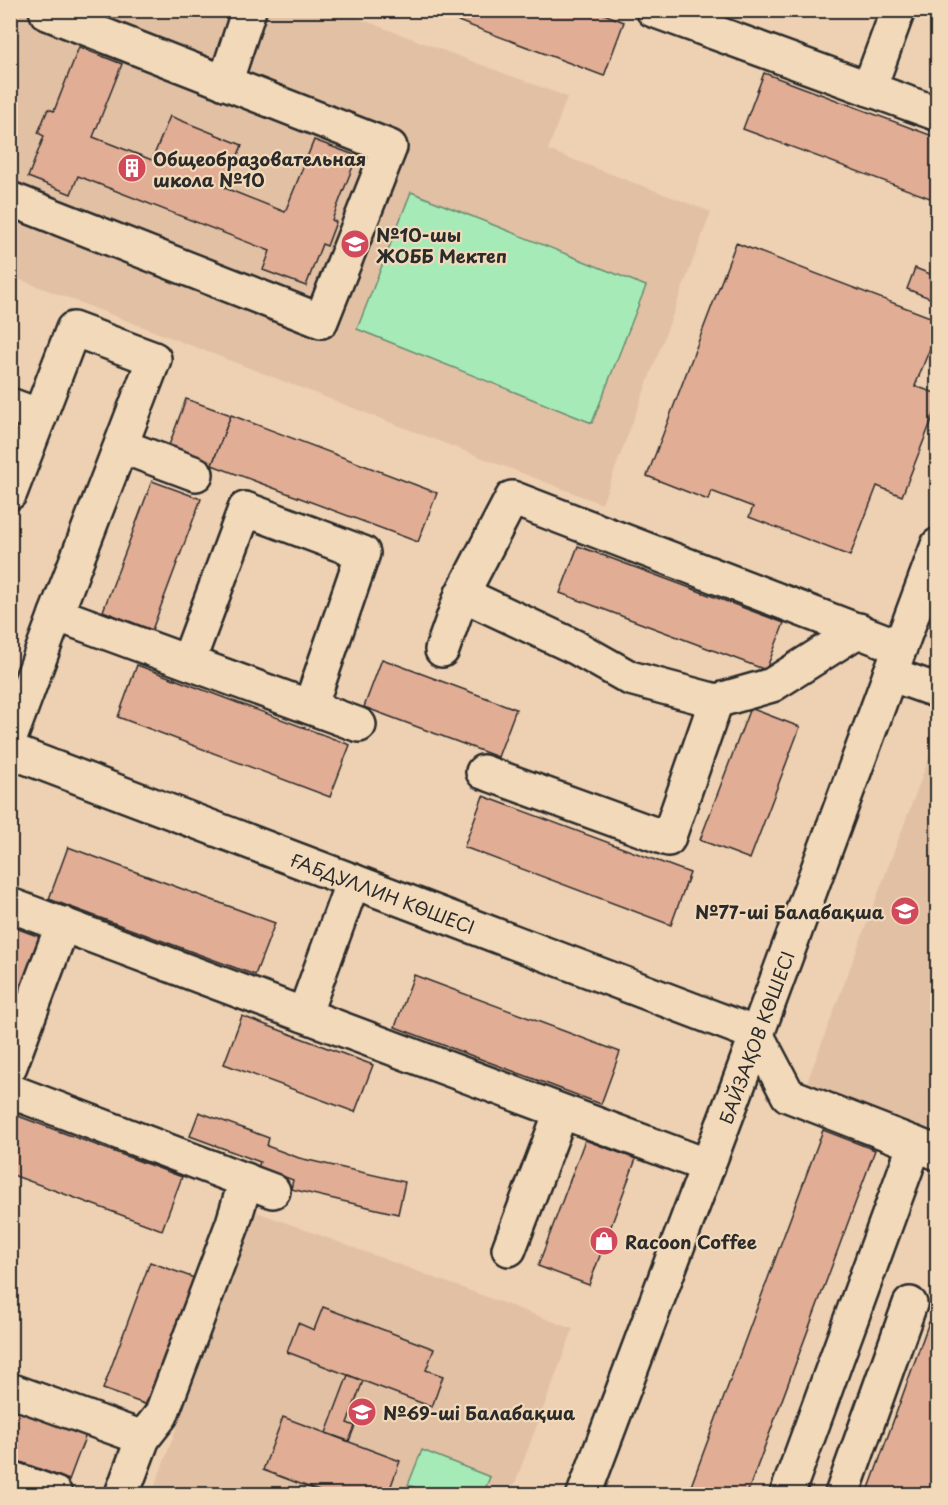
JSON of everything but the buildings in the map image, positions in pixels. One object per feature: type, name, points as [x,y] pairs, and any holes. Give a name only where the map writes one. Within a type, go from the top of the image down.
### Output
[{"type":"street","points":[[10,200],[321,321],[390,147],[47,13],[46,10]]},
{"type":"street","points":[[225,83],[249,10]]},
{"type":"street","points":[[653,10],[938,114]]},
{"type":"street","points":[[868,89],[898,10]]},
{"type":"street","points":[[10,493],[25,410],[73,329],[154,359],[10,738]]},
{"type":"street","points":[[121,446],[196,474]]},
{"type":"street","points":[[442,650],[462,594],[512,498],[859,630],[938,692]]},
{"type":"street","points":[[188,662],[245,509],[363,553],[310,707]]},
{"type":"street","name":"БАЙЗАҚОВ КӨШЕСІ","points":[[584,1494],[938,545]]},
{"type":"street","points":[[462,594],[576,647],[630,678],[716,701],[772,685],[859,630]]},
{"type":"street","points":[[56,614],[359,725]]},
{"type":"street","points":[[483,772],[668,839],[716,701]]},
{"type":"street","name":"ҒАБДУЛЛИН КӨШЕСІ","points":[[10,751],[756,1034]]},
{"type":"street","points":[[303,1015],[353,880]]},
{"type":"street","points":[[10,905],[708,1166]]},
{"type":"street","points":[[10,1066],[63,924]]},
{"type":"street","points":[[756,1034],[788,1095],[926,1148],[787,1494]]},
{"type":"street","points":[[10,1091],[260,1186],[233,1223],[161,1414],[143,1438],[122,1494]]},
{"type":"street","points":[[509,1249],[561,1112]]},
{"type":"street","points":[[842,1494],[910,1304]]},
{"type":"street","points":[[10,1390],[143,1438]]},
{"type":"street","points":[[10,1478],[55,1494]]},
{"type":"shaded area","name":"№10-шы ЖОББ Мектеп","points":[[10,11],[339,11],[567,97],[548,150],[711,212],[602,504],[11,276]]},
{"type":"shaded area","name":"№77-ші Балабақша","points":[[937,737],[937,1134],[806,1085]]},
{"type":"shaded area","name":"№69-ші Балабақша","points":[[257,1212],[573,1329],[511,1494],[152,1494]]},
{"type":"green space","points":[[411,192],[646,286],[592,423],[357,329]]},
{"type":"green space","points":[[422,1450],[490,1477],[483,1494],[432,1494],[408,1485]]},
{"type":"place","name":"Общеобразовательная школа №10","points":[[132,168]]},
{"type":"place","name":"№10-шы ЖОББ Мектеп","points":[[355,244]]},
{"type":"place","name":"№77-ші Балабақша","points":[[905,911]]},
{"type":"place","name":"Racoon Coffee","points":[[604,1241]]},
{"type":"place","name":"№69-ші Балабақша","points":[[362,1412]]}]
